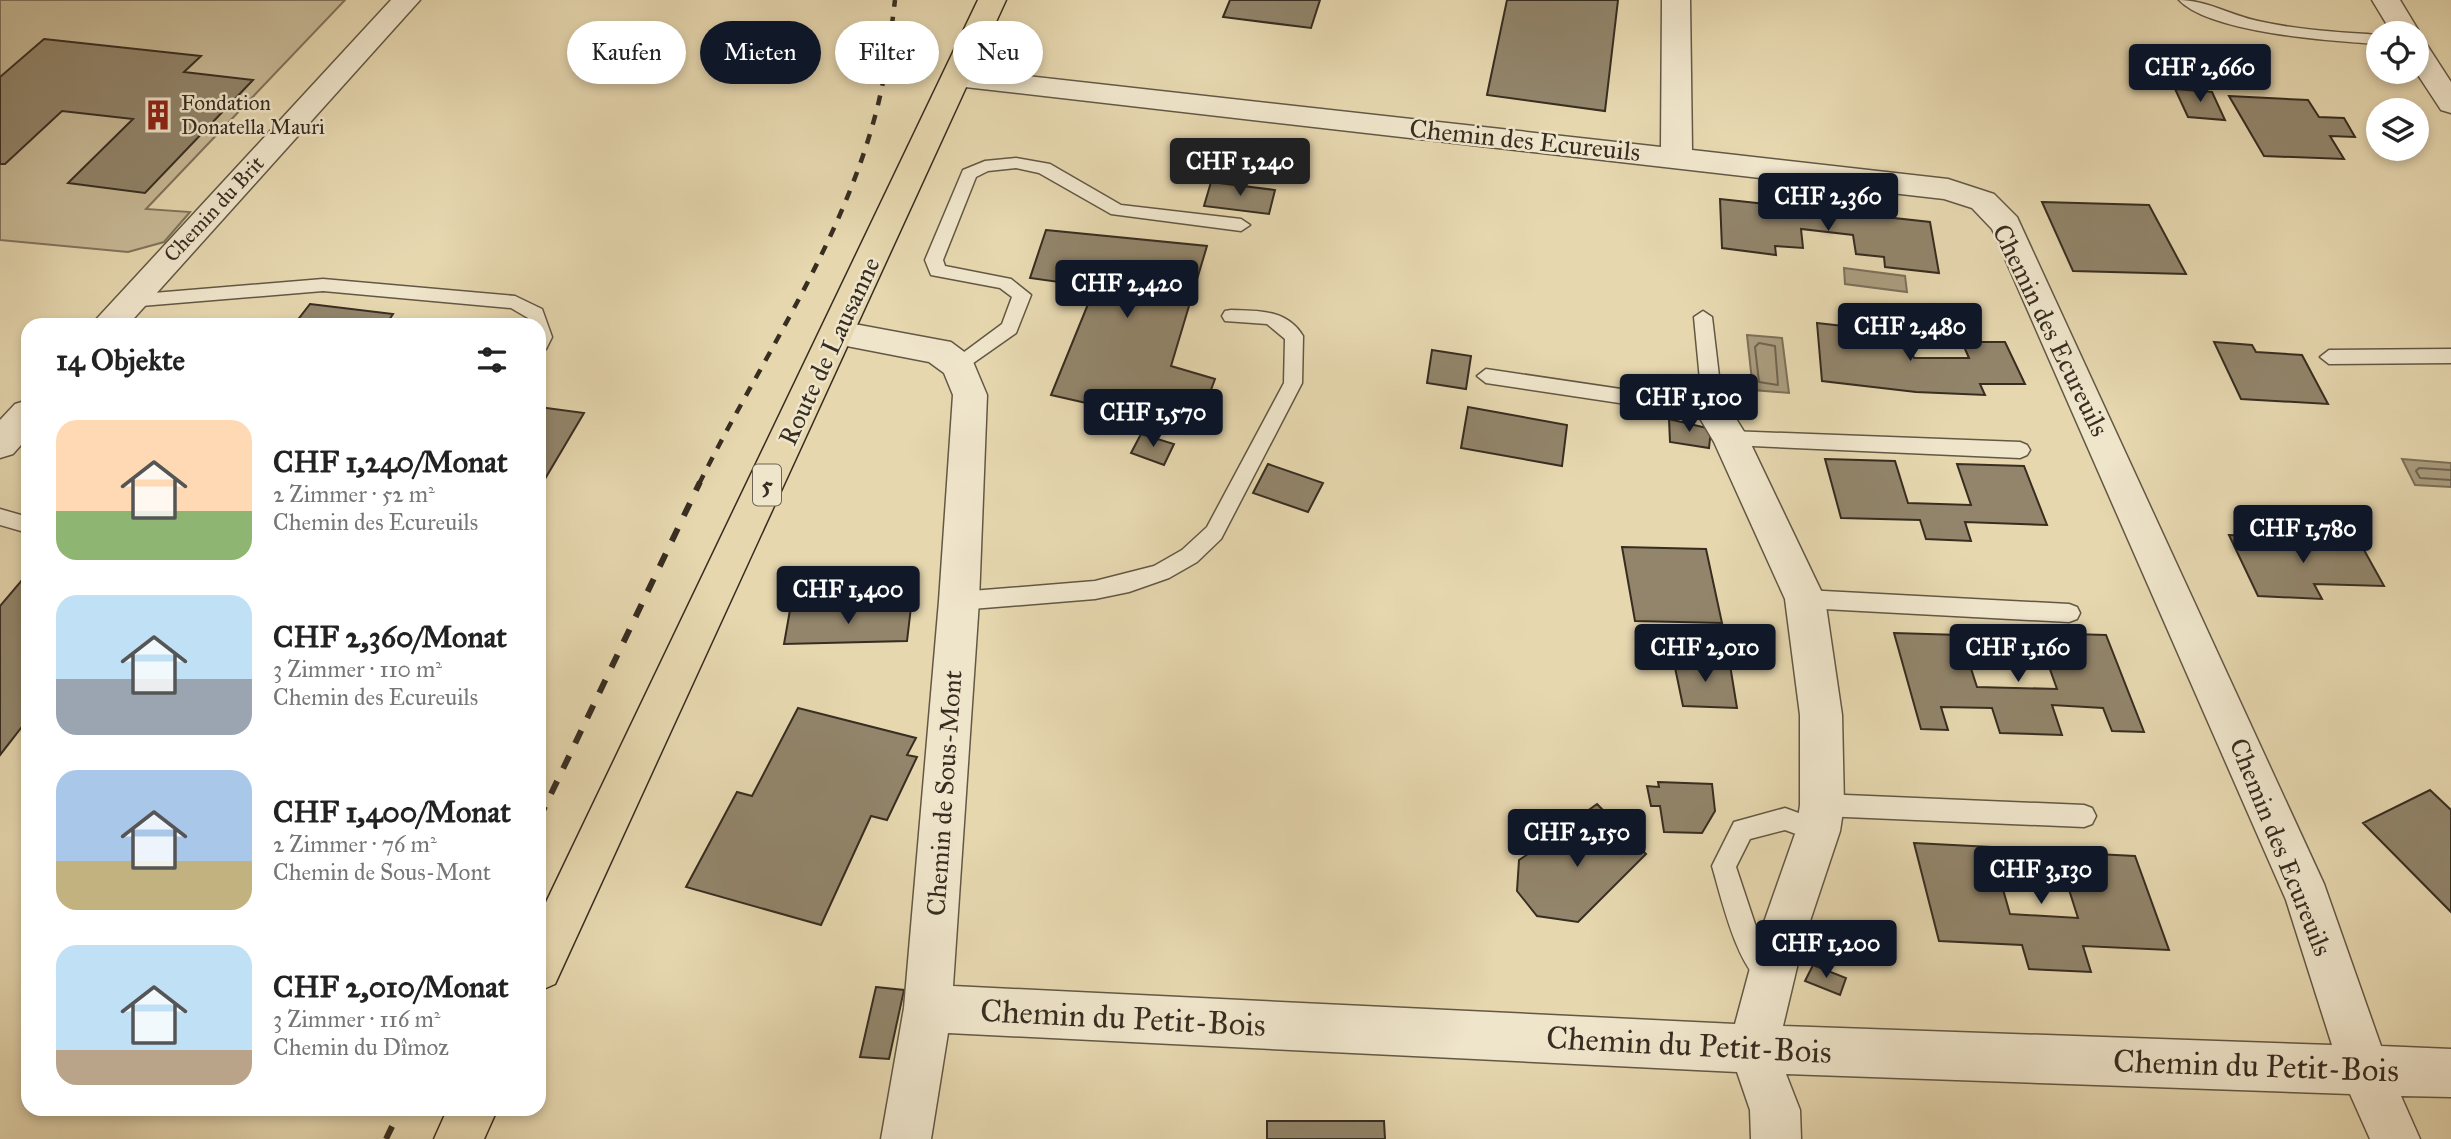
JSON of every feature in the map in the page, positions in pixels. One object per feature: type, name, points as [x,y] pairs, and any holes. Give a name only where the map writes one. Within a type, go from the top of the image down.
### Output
[{"type":"main road","name":"Route de Lausanne","points":[[982,21],[992,0]]},
{"type":"main road","name":"Route de Lausanne","points":[[546,953],[953,84]]},
{"type":"main road","points":[[458,1139],[469,1116]]},
{"type":"street","name":"Chemin du Brit","points":[[114,318],[406,0]]},
{"type":"street","points":[[1676,0],[1674,116],[1677,157]]},
{"type":"street","points":[[2386,0],[2399,21]]},
{"type":"street","points":[[2429,70],[2451,104]]},
{"type":"street","name":"Chemin des Ecureuils","points":[[1019,84],[1948,189],[1983,201],[2006,224],[2308,899],[2364,1069],[2395,1139]]},
{"type":"street","points":[[838,333],[922,346],[939,351],[959,366]]},
{"type":"street","name":"Chemin de Sous-Mont","points":[[906,1139],[928,1008],[959,601],[970,410],[966,378],[959,366]]},
{"type":"street","points":[[0,444],[21,421]]},
{"type":"street","points":[[1722,424],[1805,599],[1821,715],[1820,818],[1770,979],[1753,1049],[1775,1110],[1776,1139]]},
{"type":"street","name":"Chemin du Petit-Bois","points":[[928,1008],[1753,1049],[2451,1073]]},
{"type":"lane","points":[[2186,0],[2211,13],[2256,28],[2366,39]]},
{"type":"lane","points":[[959,366],[1010,328],[1022,295],[1005,283],[937,271],[934,260],[968,174],[985,166],[1016,163],[1044,168],[1117,210],[1241,225]]},
{"type":"lane","points":[[129,301],[323,285],[515,302],[536,314],[537,318]]},
{"type":"lane","points":[[959,601],[1105,587],[1164,571],[1200,551],[1214,533],[1293,383],[1294,337],[1271,318],[1231,316]]},
{"type":"lane","points":[[1703,317],[1722,424]]},
{"type":"lane","points":[[2329,357],[2451,356]]},
{"type":"lane","points":[[1486,376],[1722,424],[2020,450]]},
{"type":"lane","points":[[0,517],[21,523]]},
{"type":"lane","points":[[1805,599],[2069,613]]},
{"type":"lane","points":[[1770,979],[1747,939],[1724,866],[1742,830],[1785,819],[2084,816]]},
{"type":"shaded area","points":[[0,0],[345,0],[146,209],[190,212],[164,242],[128,252],[0,240]]},
{"type":"water","points":[[1844,268],[1905,276],[1907,292],[1845,284]]},
{"type":"water","points":[[1747,335],[1782,338],[1789,393],[1753,390]]},
{"type":"water","points":[[2402,459],[2451,463],[2451,487],[2415,485]]},
{"type":"building","points":[[1230,0],[1320,0],[1311,28],[1223,17]]},
{"type":"building","points":[[1507,0],[1618,0],[1605,111],[1487,95]]},
{"type":"building","name":"Fondation Donatella Mauri","points":[[44,39],[201,56],[184,72],[253,80],[145,193],[68,183],[133,119],[62,111],[5,164],[0,164],[0,77]]},
{"type":"building","points":[[2175,89],[2212,92],[2225,120],[2188,117]]},
{"type":"building","points":[[2229,96],[2308,100],[2319,117],[2344,118],[2355,137],[2330,136],[2344,159],[2264,156]]},
{"type":"building","points":[[1211,182],[1275,190],[1269,214],[1204,206]]},
{"type":"building","points":[[1720,199],[1930,222],[1939,273],[1885,267],[1884,257],[1856,254],[1853,235],[1801,229],[1803,248],[1775,246],[1776,255],[1722,248]]},
{"type":"building","points":[[2042,202],[2149,205],[2186,274],[2073,271]]},
{"type":"building","points":[[1046,230],[1207,246],[1171,366],[1215,379],[1202,414],[1154,400],[1148,417],[1051,395],[1095,287],[1030,278]]},
{"type":"building","points":[[310,304],[393,314],[390,318],[299,318]]},
{"type":"building","points":[[1817,323],[1906,333],[1914,358],[1969,358],[1962,342],[2005,342],[2025,384],[1980,384],[1985,395],[1916,392],[1822,381]]},
{"type":"building","points":[[2214,342],[2252,345],[2256,352],[2302,355],[2328,404],[2241,399]]},
{"type":"building","points":[[1432,350],[1471,356],[1466,389],[1427,383]]},
{"type":"building","points":[[1468,407],[1567,425],[1562,466],[1461,448]]},
{"type":"building","points":[[546,408],[584,413],[546,477]]},
{"type":"building","points":[[1669,419],[1711,429],[1709,448],[1670,442]]},
{"type":"building","points":[[1141,434],[1174,444],[1164,465],[1131,453]]},
{"type":"building","points":[[1825,459],[1895,461],[1908,503],[1971,505],[1957,464],[2024,466],[2047,525],[1965,522],[1971,541],[1926,539],[1920,520],[1841,518]]},
{"type":"building","points":[[1268,464],[1323,483],[1308,512],[1253,493]]},
{"type":"building","points":[[2229,535],[2359,541],[2384,586],[2314,584],[2322,599],[2258,596]]},
{"type":"building","points":[[1622,547],[1706,549],[1722,623],[1635,621]]},
{"type":"building","points":[[21,581],[21,728],[0,755],[0,606]]},
{"type":"building","points":[[911,607],[907,641],[784,644],[790,610]]},
{"type":"building","points":[[1894,633],[1960,635],[1977,687],[2057,689],[2037,633],[2106,635],[2144,732],[2112,731],[2103,708],[2052,705],[2062,735],[2000,733],[1992,708],[1941,707],[1948,730],[1921,729]]},
{"type":"building","points":[[1673,658],[1730,665],[1737,708],[1683,706]]},
{"type":"building","points":[[798,708],[916,738],[907,755],[917,757],[887,820],[871,816],[821,925],[686,887],[737,792],[752,796]]},
{"type":"building","points":[[1658,782],[1712,784],[1715,811],[1702,833],[1664,832],[1660,806],[1651,806],[1647,786],[1659,787]]},
{"type":"building","points":[[2430,790],[2451,810],[2451,912],[2363,823]]},
{"type":"building","points":[[1597,804],[1646,854],[1578,922],[1537,916],[1517,891],[1519,860],[1555,836],[1580,838],[1589,832],[1586,812]]},
{"type":"building","points":[[1914,843],[1991,847],[2010,914],[2078,918],[2057,852],[2135,856],[2169,950],[2083,946],[2091,972],[2029,969],[2022,945],[1939,941]]},
{"type":"building","points":[[1813,965],[1846,978],[1840,995],[1805,981]]},
{"type":"building","points":[[876,987],[904,990],[889,1059],[860,1057]]},
{"type":"building","points":[[1267,1121],[1384,1121],[1385,1139],[1267,1139]]},
{"type":"railway","points":[[700,483],[795,306],[840,215],[859,168],[878,105],[895,0]]},
{"type":"railway","points":[[546,804],[700,483]]},
{"type":"railway","points":[[386,1139],[397,1116]]},
{"type":"place","name":"Fondation Donatella Mauri","points":[[158,115]]}]
